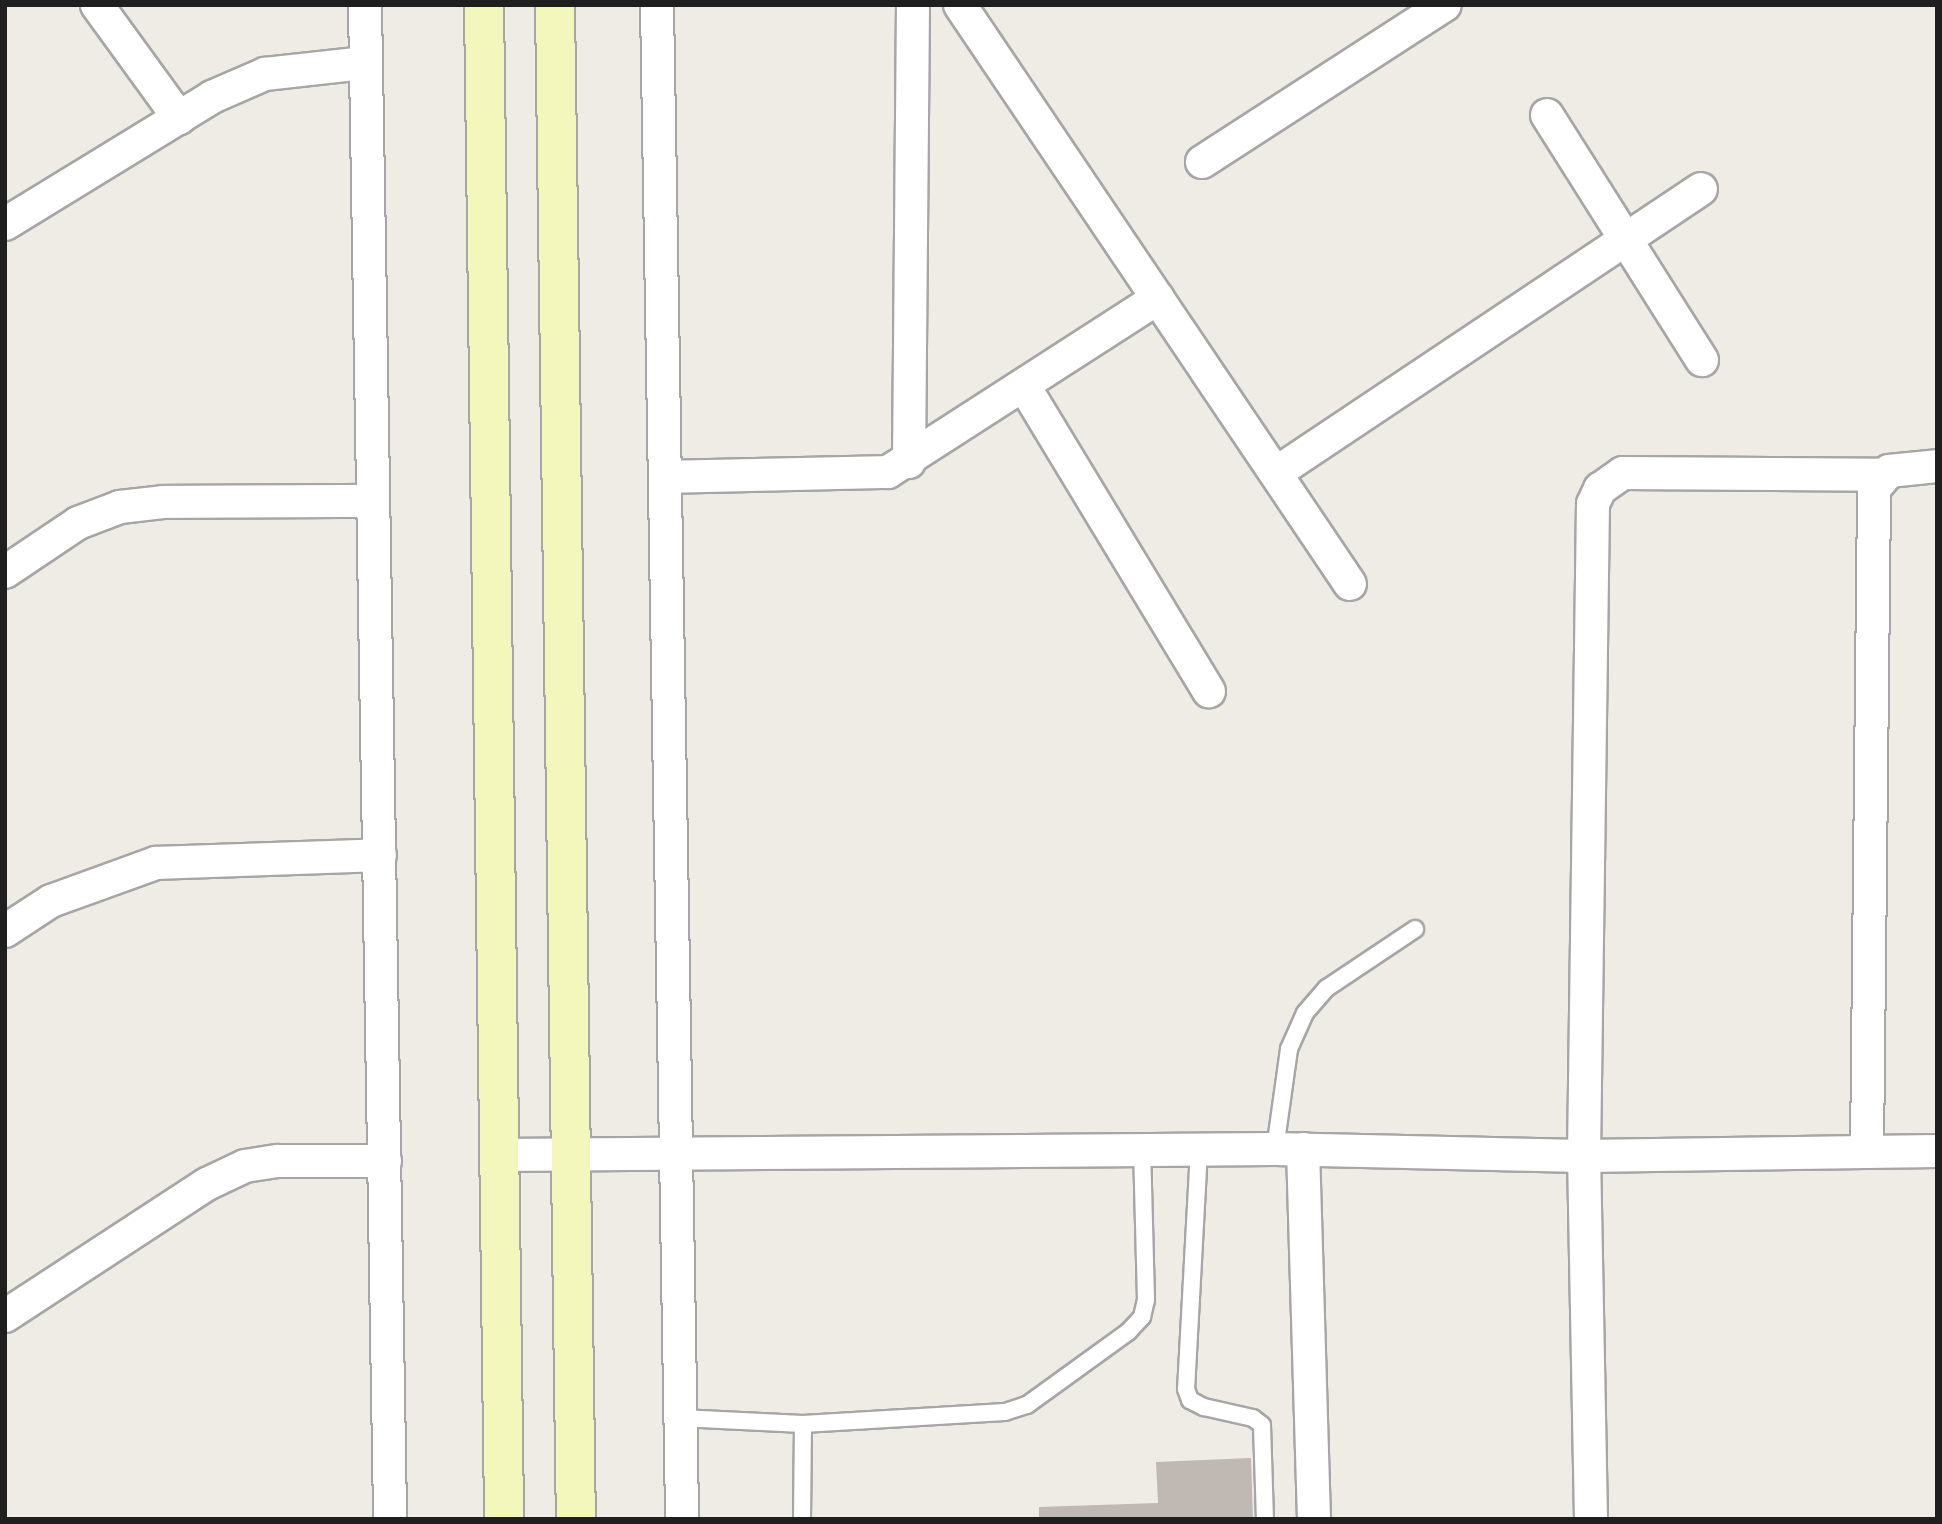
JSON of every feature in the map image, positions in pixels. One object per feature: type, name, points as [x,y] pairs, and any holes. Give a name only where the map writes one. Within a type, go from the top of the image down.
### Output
[{"type":"street","points":[[97,5],[178,118]]},
{"type":"street","points":[[365,5],[390,1519]]},
{"type":"street","points":[[484,5],[504,1519]]},
{"type":"street","points":[[555,5],[576,1519]]},
{"type":"street","points":[[657,5],[667,477],[674,1156],[682,1519]]},
{"type":"street","points":[[909,462],[913,5]]},
{"type":"street","points":[[960,5],[1350,584]]},
{"type":"street","points":[[1202,162],[1445,5]]},
{"type":"street","points":[[5,224],[178,118],[265,74],[365,63]]},
{"type":"street","points":[[1547,115],[1702,360]]},
{"type":"street","points":[[1276,473],[1701,189]]},
{"type":"street","points":[[667,477],[888,472],[909,462],[1158,298]]},
{"type":"street","points":[[1024,386],[1209,691]]},
{"type":"street","points":[[1867,1152],[1874,489],[1884,475],[1895,469],[1937,466]]},
{"type":"street","points":[[1591,1519],[1584,1156],[1593,504],[1600,489],[1623,472],[1884,475]]},
{"type":"street","points":[[5,572],[78,523],[120,507],[163,502],[373,501]]},
{"type":"street","points":[[5,931],[51,901],[156,863],[380,855]]},
{"type":"street","points":[[499,1156],[1289,1149],[1584,1156],[1937,1150]]},
{"type":"street","points":[[1289,1149],[1314,1519]]},
{"type":"street","points":[[5,1316],[207,1184],[245,1166],[278,1161],[384,1161]]},
{"type":"lane","points":[[1289,1149],[1289,1049],[1305,1013],[1327,988],[1415,929]]},
{"type":"lane","points":[[1199,1150],[1186,1389],[1190,1400],[1204,1407],[1253,1418],[1262,1425],[1265,1519]]},
{"type":"lane","points":[[680,1418],[803,1424],[1004,1412],[1027,1405],[1128,1332],[1142,1317],[1146,1300],[1142,1151]]},
{"type":"lane","points":[[802,1519],[803,1424]]},
{"type":"building","points":[[1251,1458],[1253,1519],[1039,1519],[1039,1507],[1158,1503],[1156,1462]]}]
